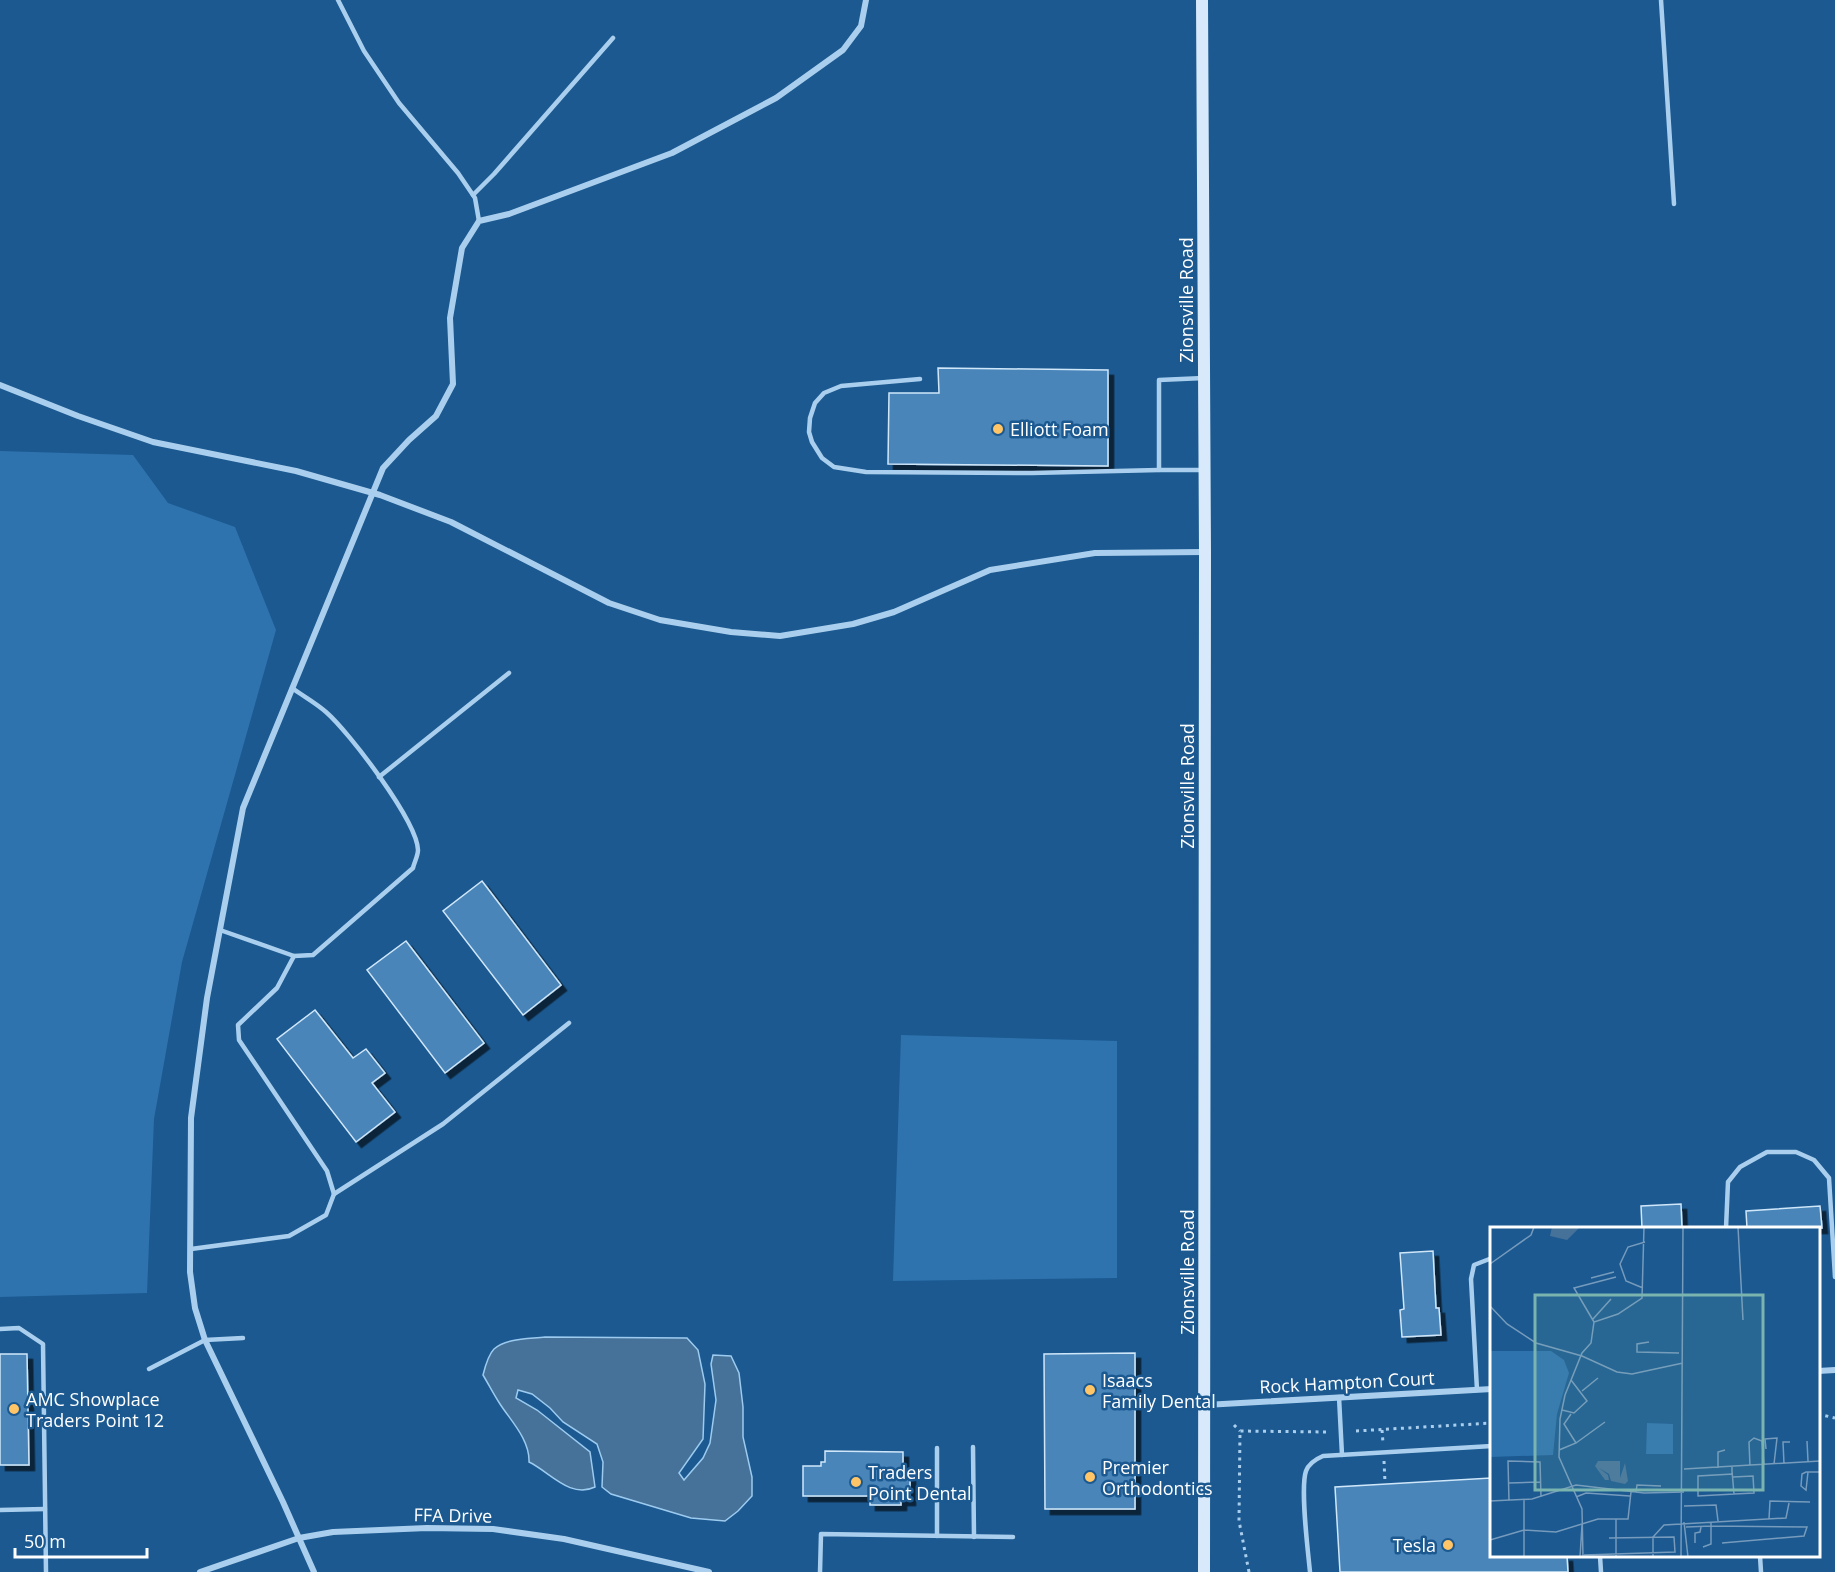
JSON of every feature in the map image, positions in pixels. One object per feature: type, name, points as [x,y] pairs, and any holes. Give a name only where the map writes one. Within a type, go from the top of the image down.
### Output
[{"type":"main road","name":"Zionsville Road","points":[[1202,0],[1205,552],[1204,1572]]},
{"type":"street","points":[[314,1572],[205,1340],[195,1308],[190,1272],[191,1118],[207,998],[243,808],[383,468],[409,440],[436,417],[453,384],[450,318],[462,248],[479,221],[509,214],[672,153],[776,98],[843,50],[861,26],[866,0]]},
{"type":"street","points":[[0,385],[78,416],[153,442],[296,471],[372,493],[451,522],[609,603],[660,620],[731,632],[780,636],[853,624],[894,612],[990,570],[1095,553],[1205,552]]},
{"type":"street","points":[[1820,1371],[1835,1370]]},
{"type":"street","name":"Rock Hampton Court","points":[[1205,1405],[1490,1389]]},
{"type":"street","name":"FFA Drive","points":[[200,1572],[299,1538],[333,1532],[427,1528],[493,1529],[564,1539],[708,1572]]},
{"type":"lane","points":[[338,0],[364,51],[399,104],[458,173],[473,195],[479,221]]},
{"type":"lane","points":[[1661,0],[1674,204]]},
{"type":"lane","points":[[473,195],[495,174],[612,38]]},
{"type":"lane","points":[[1159,470],[1159,380],[1204,378]]},
{"type":"lane","points":[[920,379],[859,383],[841,386],[824,393],[815,403],[810,418],[809,432],[822,458],[834,467],[866,472],[1032,473],[1204,470]]},
{"type":"lane","points":[[379,777],[508,673]]},
{"type":"lane","points":[[220,930],[294,956],[313,955],[412,868],[418,851],[412,830],[362,751],[326,712],[292,688]]},
{"type":"lane","points":[[294,956],[277,988],[238,1025],[239,1040],[327,1171],[334,1194]]},
{"type":"lane","points":[[191,1249],[289,1236],[326,1215],[334,1194],[443,1124],[569,1023]]},
{"type":"lane","points":[[1726,1227],[1728,1182],[1740,1167],[1767,1152],[1796,1152],[1814,1160],[1829,1178],[1835,1277]]},
{"type":"lane","points":[[1477,1390],[1471,1279],[1474,1265],[1490,1258]]},
{"type":"lane","points":[[0,1329],[19,1328],[43,1344],[46,1572]]},
{"type":"lane","points":[[149,1369],[205,1340],[243,1338]]},
{"type":"lane","points":[[1339,1397],[1342,1455]]},
{"type":"lane","points":[[1310,1572],[1304,1485],[1306,1470],[1314,1461],[1323,1456],[1490,1446]]},
{"type":"lane","points":[[973,1447],[974,1537]]},
{"type":"lane","points":[[937,1448],[937,1536]]},
{"type":"lane","points":[[0,1510],[45,1509]]},
{"type":"lane","points":[[820,1572],[821,1534],[1013,1537]]},
{"type":"lane","points":[[1600,1557],[1601,1572]]},
{"type":"lane","points":[[1760,1557],[1761,1572]]},
{"type":"path","points":[[1820,1414],[1835,1418]]},
{"type":"path","points":[[1356,1431],[1490,1423]]},
{"type":"path","points":[[1234,1425],[1240,1431],[1328,1432]]},
{"type":"path","points":[[1382,1430],[1383,1441]]},
{"type":"path","points":[[1240,1431],[1239,1521],[1249,1572]]},
{"type":"shaded area","points":[[0,451],[133,455],[168,503],[235,527],[276,630],[182,962],[154,1119],[147,1293],[0,1297]]},
{"type":"shaded area","points":[[901,1035],[1117,1041],[1117,1278],[893,1281]]},
{"type":"shaded area","points":[[545,1337],[687,1338],[698,1350],[705,1384],[703,1439],[679,1473],[684,1480],[703,1458],[710,1443],[716,1400],[711,1364],[713,1355],[731,1356],[739,1373],[743,1407],[743,1437],[752,1477],[752,1496],[725,1521],[691,1518],[611,1494],[602,1487],[603,1462],[597,1444],[563,1422],[532,1394],[518,1390],[516,1398],[537,1410],[590,1452],[595,1487],[577,1490],[569,1487],[529,1462],[523,1438],[483,1375],[490,1354],[499,1345]]},
{"type":"building","name":"Elliott Foam","points":[[938,368],[1108,370],[1108,466],[888,464],[889,393],[939,393]]},
{"type":"building","points":[[482,881],[561,985],[523,1015],[443,911]]},
{"type":"building","points":[[406,941],[484,1043],[445,1073],[367,970]]},
{"type":"building","points":[[315,1010],[353,1058],[366,1049],[385,1073],[372,1083],[395,1112],[356,1142],[277,1039]]},
{"type":"building","points":[[1681,1204],[1682,1227],[1642,1227],[1641,1206]]},
{"type":"building","points":[[1820,1206],[1822,1228],[1747,1227],[1746,1211]]},
{"type":"building","points":[[1433,1251],[1436,1308],[1439,1308],[1441,1335],[1402,1337],[1400,1310],[1404,1309],[1400,1253]]},
{"type":"building","points":[[1135,1353],[1135,1509],[1045,1509],[1044,1354]]},
{"type":"building","name":"AMC Showplace Traders Point 12","points":[[0,1354],[27,1354],[29,1465],[0,1465]]},
{"type":"building","name":"Traders Point Dental","points":[[825,1451],[903,1452],[903,1476],[910,1476],[910,1500],[901,1500],[901,1505],[870,1505],[870,1496],[803,1496],[803,1466],[821,1466],[821,1462],[825,1462]]},
{"type":"building","points":[[1490,1478],[1490,1557],[1567,1557],[1568,1572],[1340,1572],[1335,1487]]},
{"type":"place","name":"Elliott Foam","points":[[998,429]]},
{"type":"place","name":"Isaacs Family Dental","points":[[1090,1390]]},
{"type":"place","name":"AMC Showplace Traders Point 12","points":[[14,1409]]},
{"type":"place","name":"Premier Orthodontics","points":[[1090,1477]]},
{"type":"place","name":"Traders Point Dental","points":[[856,1482]]},
{"type":"place","name":"Tesla","points":[[1448,1545]]}]
